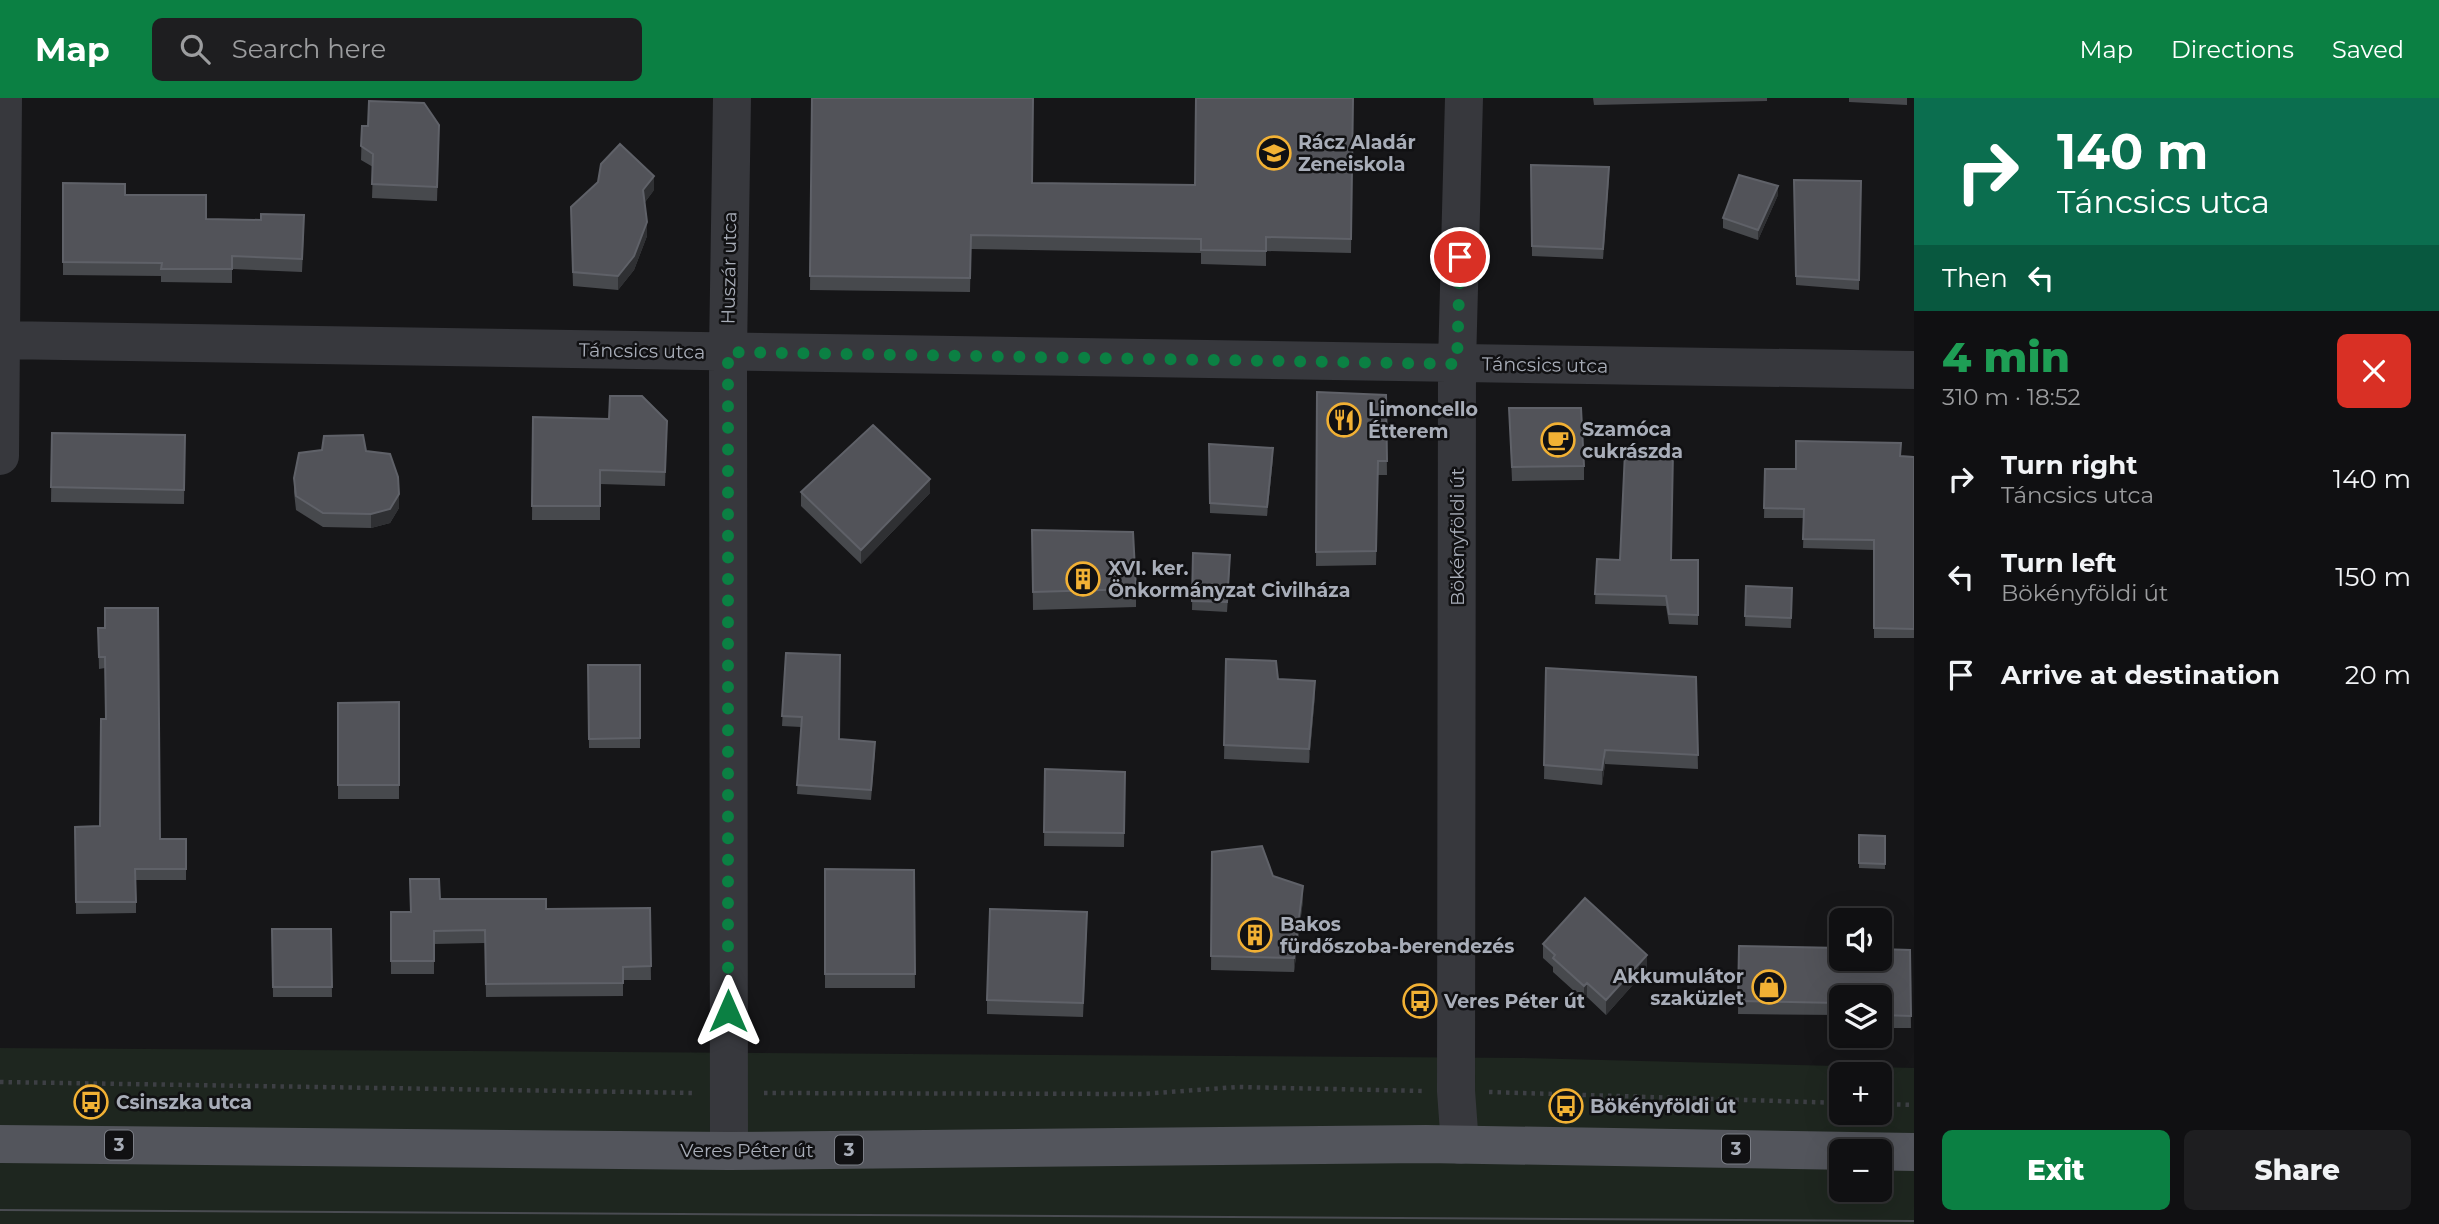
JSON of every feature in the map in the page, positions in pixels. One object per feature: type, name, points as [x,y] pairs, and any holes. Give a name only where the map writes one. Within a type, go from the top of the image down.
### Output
[{"type":"main road","name":"Veres Péter út","points":[[0,1144],[729,1151],[1460,1144],[1914,1152]]},
{"type":"street","points":[[0,456],[3,98]]},
{"type":"street","name":"Huszár utca","points":[[729,1151],[728,352],[732,98]]},
{"type":"street","name":"Bökényföldi út","points":[[1460,1144],[1456,1091],[1457,364],[1464,98]]},
{"type":"street","name":"Táncsics utca","points":[[1,340],[1914,370]]},
{"type":"path","points":[[0,1082],[728,1093],[1142,1094],[1238,1087],[1829,1103]]},
{"type":"path","points":[[1892,1104],[1914,1105]]},
{"type":"shaded area","points":[[0,1048],[1523,1058],[1829,1066],[1829,1125],[1892,1125],[1892,1067],[1914,1068],[1914,1224],[0,1224]]},
{"type":"building","points":[[812,98],[1033,98],[1032,183],[1195,185],[1196,98],[1353,98],[1351,239],[1266,237],[1266,251],[1201,250],[1201,239],[971,235],[970,278],[810,276]]},
{"type":"building","points":[[369,101],[424,103],[439,125],[437,187],[372,184],[373,154],[361,146],[362,126],[368,126]]},
{"type":"building","points":[[620,144],[654,176],[643,190],[647,222],[634,256],[618,276],[573,272],[571,207],[598,182],[601,164]]},
{"type":"building","points":[[1531,165],[1609,167],[1603,249],[1532,246]]},
{"type":"building","points":[[1739,175],[1778,186],[1758,230],[1723,218]]},
{"type":"building","points":[[1794,180],[1861,181],[1859,280],[1796,276]]},
{"type":"building","points":[[63,183],[125,184],[125,195],[206,195],[206,219],[261,220],[261,214],[304,215],[302,259],[232,256],[232,269],[161,269],[162,263],[63,262]]},
{"type":"building","points":[[1317,392],[1386,395],[1387,461],[1378,461],[1376,551],[1316,552]]},
{"type":"building","points":[[610,396],[642,396],[667,421],[665,472],[600,470],[600,506],[532,506],[533,417],[609,419]]},
{"type":"building","points":[[1509,408],[1581,408],[1584,466],[1512,467]]},
{"type":"building","points":[[873,425],[930,479],[861,550],[801,492]]},
{"type":"building","points":[[52,433],[185,435],[184,490],[51,487]]},
{"type":"building","points":[[363,435],[366,451],[390,454],[398,477],[399,494],[390,509],[371,514],[323,513],[296,496],[294,478],[299,453],[322,450],[324,436]]},
{"type":"building","points":[[1796,441],[1901,443],[1900,456],[1914,457],[1914,629],[1874,628],[1874,540],[1803,539],[1804,509],[1764,508],[1765,469],[1796,469]]},
{"type":"building","points":[[1209,444],[1273,448],[1267,507],[1210,503]]},
{"type":"building","points":[[1673,451],[1671,560],[1698,560],[1698,615],[1669,614],[1666,596],[1595,594],[1597,559],[1620,560],[1625,452]]},
{"type":"building","name":"XVI. ker. Önkormányzat Civilháza","points":[[1032,530],[1133,532],[1136,589],[1033,592]]},
{"type":"building","points":[[1193,553],[1230,555],[1227,602],[1192,601]]},
{"type":"building","points":[[1746,586],[1792,588],[1791,618],[1745,616]]},
{"type":"building","points":[[105,608],[158,608],[160,839],[186,839],[186,869],[135,869],[136,902],[76,902],[75,827],[100,826],[101,719],[106,719],[105,657],[99,657],[98,628],[105,628]]},
{"type":"building","points":[[786,653],[840,655],[839,739],[875,742],[871,790],[797,785],[802,717],[782,716]]},
{"type":"building","points":[[1226,659],[1276,661],[1278,679],[1315,681],[1309,749],[1224,745]]},
{"type":"building","points":[[588,665],[640,665],[640,738],[589,739]]},
{"type":"building","points":[[1546,668],[1696,677],[1698,755],[1605,750],[1602,770],[1544,765]]},
{"type":"building","points":[[399,702],[399,785],[338,785],[338,703]]},
{"type":"building","points":[[1045,769],[1125,772],[1124,833],[1044,832]]},
{"type":"building","points":[[1859,835],[1885,836],[1885,864],[1859,863]]},
{"type":"building","name":"Bakos fürdőszoba-berendezés","points":[[1262,846],[1273,876],[1303,886],[1294,958],[1211,956],[1212,852]]},
{"type":"building","points":[[825,869],[914,870],[915,974],[825,974]]},
{"type":"building","points":[[410,879],[439,879],[440,899],[546,899],[546,909],[650,908],[651,966],[623,967],[623,983],[486,984],[485,930],[434,931],[434,961],[391,961],[391,912],[411,912]]},
{"type":"building","points":[[1585,898],[1647,955],[1606,1000],[1587,983],[1584,986],[1553,958],[1555,955],[1543,944]]},
{"type":"building","points":[[990,909],[1087,912],[1083,1003],[987,1000]]},
{"type":"building","points":[[272,929],[331,929],[332,987],[273,987]]},
{"type":"building","points":[[1739,946],[1829,948],[1829,971],[1892,971],[1892,949],[1910,950],[1911,1016],[1892,1015],[1892,985],[1829,985],[1829,1003],[1738,1001]]},
{"type":"tram line","points":[[0,1210],[1914,1221]]},
{"type":"place","name":"Rácz Aladár Zeneiskola","points":[[1274,153]]},
{"type":"place","name":"Limoncello Étterem","points":[[1344,420]]},
{"type":"place","name":"Szamóca cukrászda","points":[[1558,440]]},
{"type":"place","name":"XVI. ker. Önkormányzat Civilháza","points":[[1083,579]]},
{"type":"place","name":"Bakos fürdőszoba-berendezés","points":[[1255,935]]},
{"type":"place","name":"Akkumulátor szaküzlet","points":[[1769,987]]},
{"type":"place","name":"Veres Péter út","points":[[1420,1001]]},
{"type":"place","name":"Csinszka utca","points":[[91,1102]]},
{"type":"place","name":"Bökényföldi út","points":[[1566,1106]]},
{"type":"route","points":[[728,1011],[728,352],[1457,364],[1460,257]]}]
